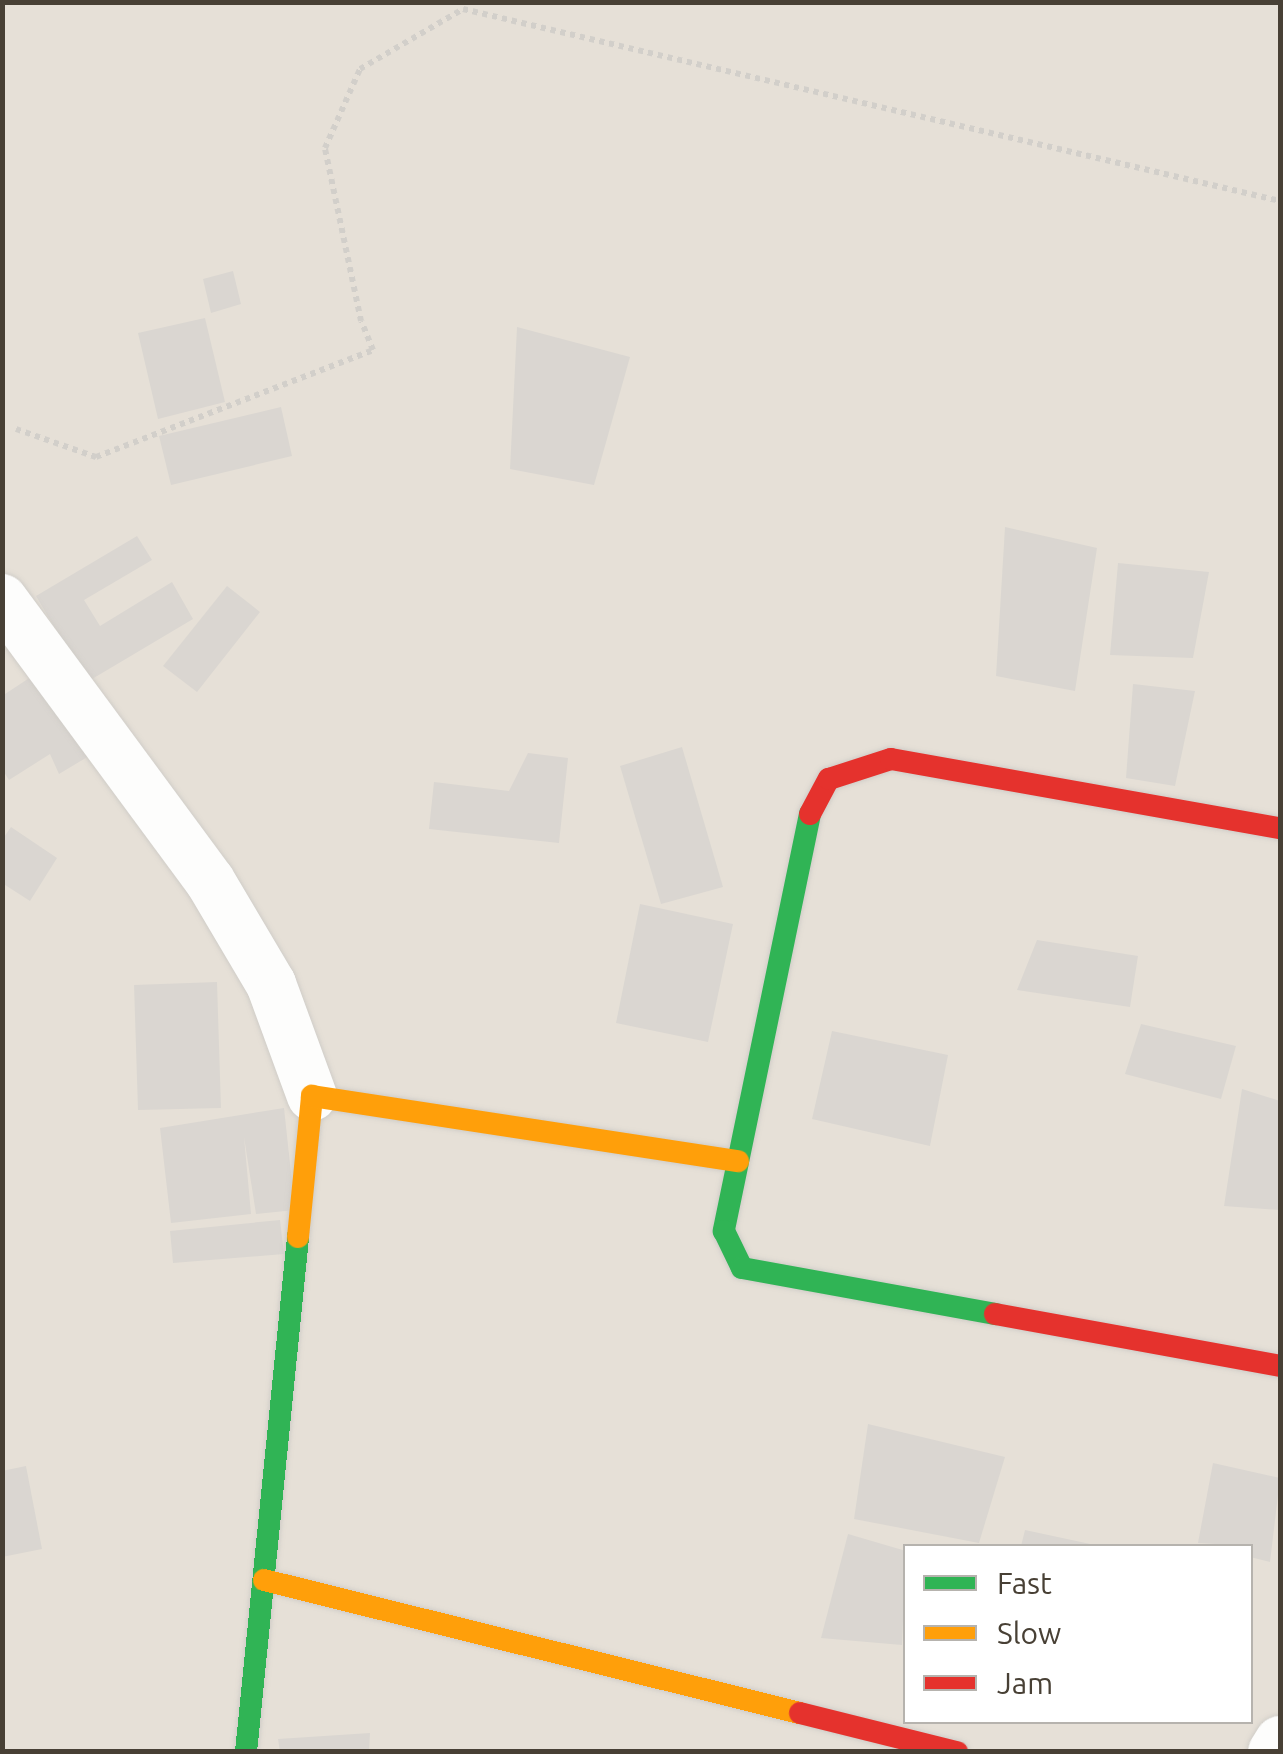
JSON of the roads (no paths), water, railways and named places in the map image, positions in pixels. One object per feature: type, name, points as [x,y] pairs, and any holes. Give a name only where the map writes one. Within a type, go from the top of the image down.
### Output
[{"type":"street","points":[[2,599],[210,881],[271,984],[312,1096],[246,1752]]},
{"type":"street","points":[[1280,828],[891,759],[829,779],[812,806],[724,1231],[742,1268],[1280,1366]]},
{"type":"street","points":[[312,1096],[738,1162]]},
{"type":"street","points":[[264,1580],[957,1752]]},
{"type":"street","points":[[1273,1752],[1280,1741]]}]
